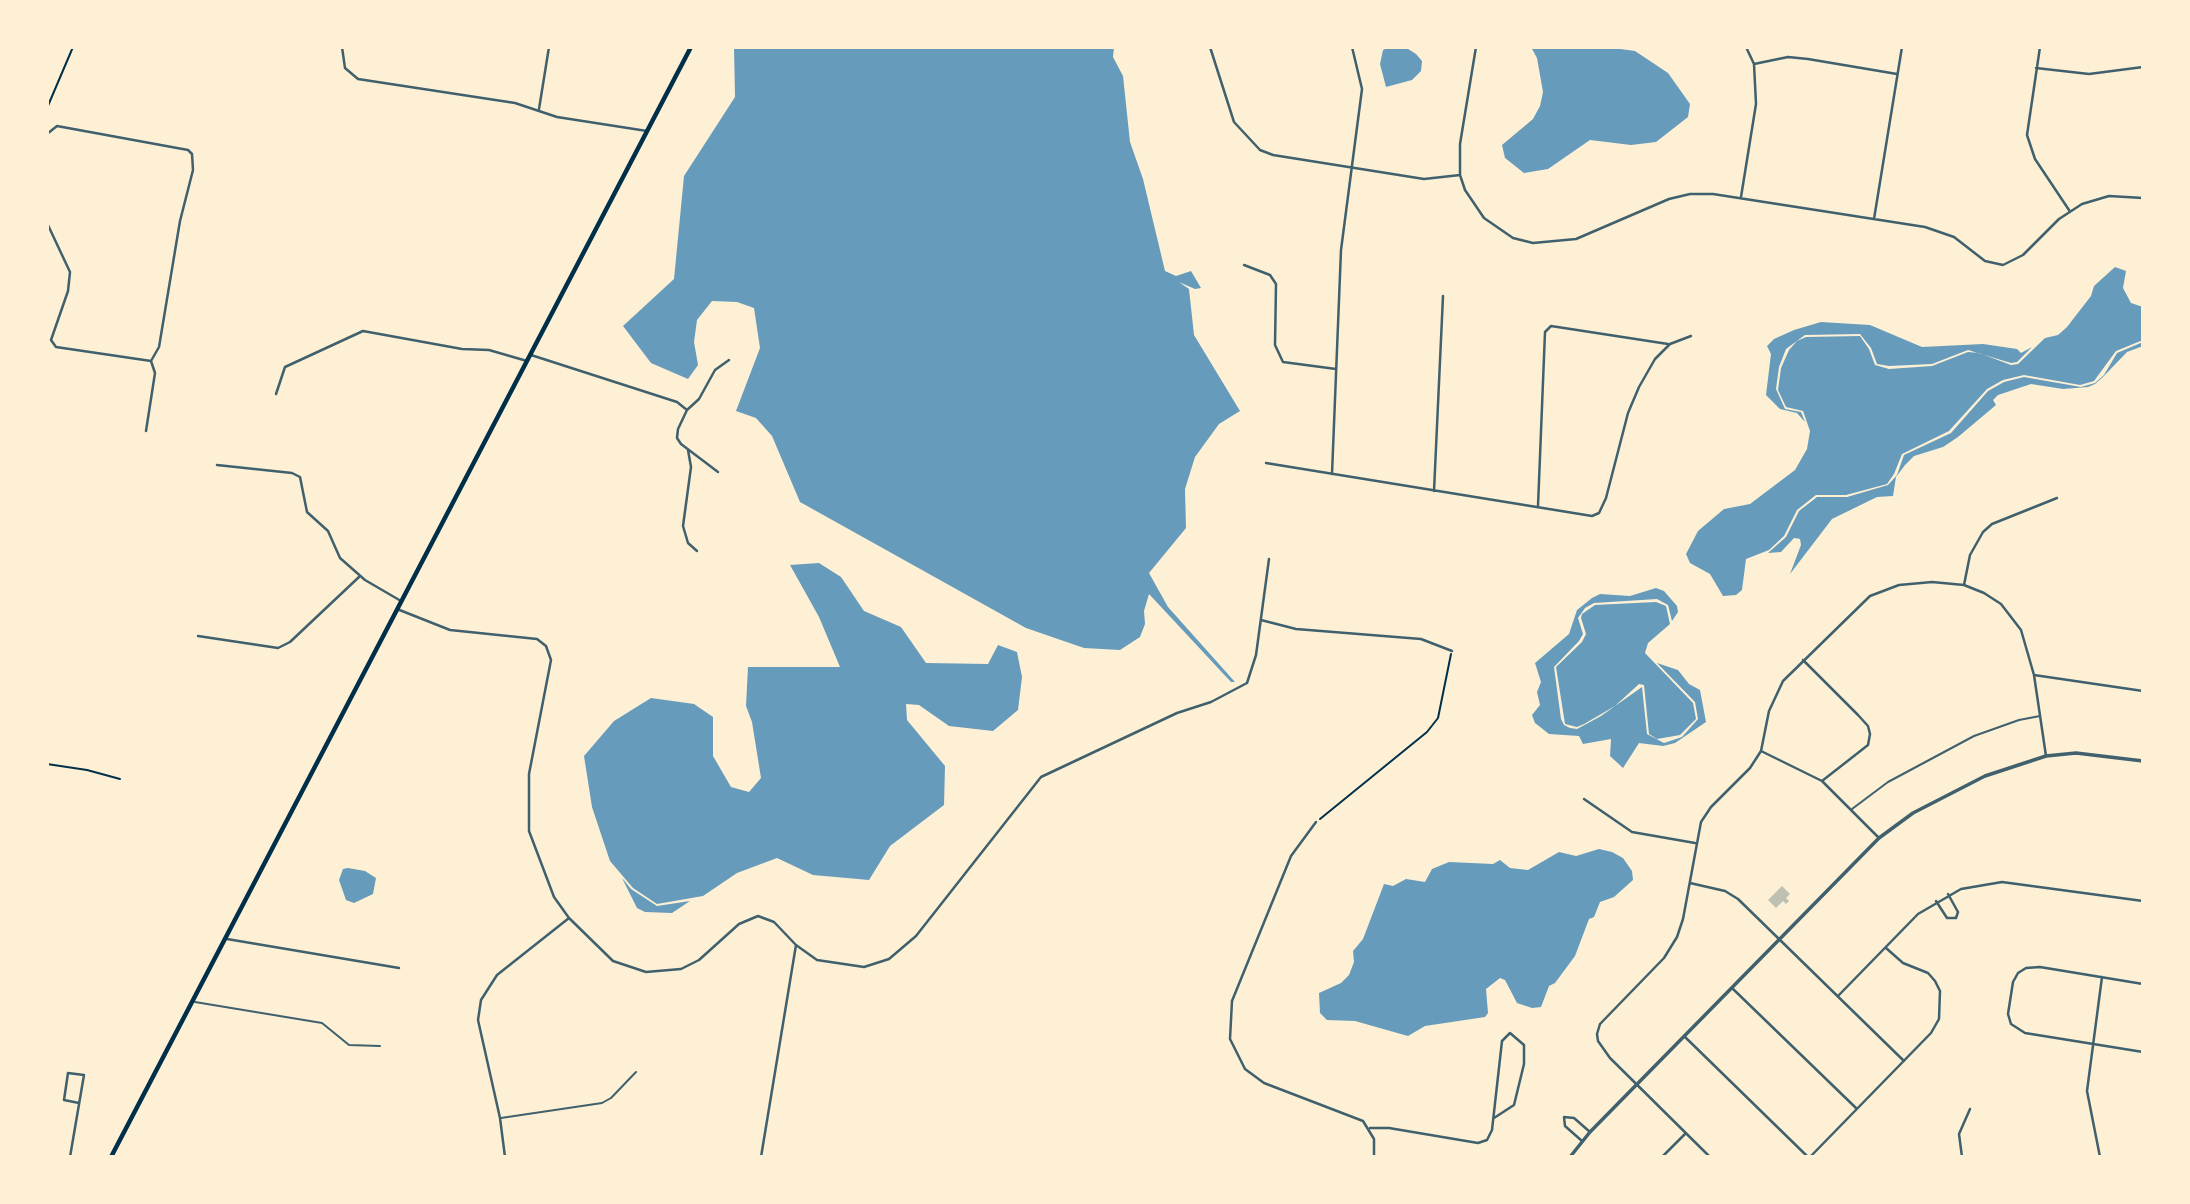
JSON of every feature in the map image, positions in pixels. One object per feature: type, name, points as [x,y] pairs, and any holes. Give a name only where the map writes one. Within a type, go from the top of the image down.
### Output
[{"type":"main road","points":[[111,1157],[223,938],[691,47]]},
{"type":"street","points":[[342,47],[345,68],[358,79],[539,109],[557,117],[647,131]]},
{"type":"street","points":[[539,109],[549,47]]},
{"type":"street","points":[[1210,47],[1234,122],[1251,143],[1273,155],[1424,179],[1460,175]]},
{"type":"street","points":[[1332,474],[1341,250],[1362,89],[1352,47]]},
{"type":"street","points":[[1476,47],[1460,144],[1460,175],[1465,190],[1484,218],[1513,237],[1533,243],[1576,239],[1656,204],[1690,194],[1741,197],[1940,231],[1965,244],[1985,261],[2003,265],[2023,255],[2069,210],[2109,196],[2143,198]]},
{"type":"street","points":[[1741,197],[1756,104],[1754,64],[1746,47]]},
{"type":"street","points":[[1874,219],[1902,47]]},
{"type":"street","points":[[2040,47],[2028,117],[2029,145],[2035,159],[2069,210]]},
{"type":"street","points":[[1754,64],[1788,57],[1897,74]]},
{"type":"street","points":[[2036,68],[2089,74],[2143,67]]},
{"type":"street","points":[[47,134],[57,126],[188,150],[192,154],[193,170],[180,221],[159,347],[151,361],[155,373],[146,431]]},
{"type":"street","points":[[47,223],[70,272],[68,291],[51,340],[57,347],[151,361]]},
{"type":"street","points":[[1244,265],[1270,275],[1276,284],[1275,345],[1283,362],[1336,369]]},
{"type":"street","points":[[1434,491],[1443,296]]},
{"type":"street","points":[[1538,506],[1545,332],[1551,326],[1670,344]]},
{"type":"street","points":[[276,394],[285,367],[363,331],[462,349],[484,350],[527,361]]},
{"type":"street","points":[[1266,463],[1592,516],[1598,513],[1639,387],[1655,359],[1670,344],[1691,335]]},
{"type":"street","points":[[531,355],[677,402],[687,410]]},
{"type":"street","points":[[718,472],[681,444],[676,433],[687,410],[699,399],[715,370],[729,360]]},
{"type":"street","points":[[688,450],[691,467],[683,526],[688,543],[697,551]]},
{"type":"street","points":[[217,466],[292,473],[300,477],[307,512],[328,531],[340,558],[360,577],[401,601]]},
{"type":"street","points":[[1964,585],[1970,555],[1983,532],[1992,524],[2057,498]]},
{"type":"street","points":[[397,609],[450,630],[537,639],[546,646],[551,660],[529,774],[529,831],[544,878],[569,918],[613,961],[646,972],[676,971],[688,966],[739,924],[758,916],[774,922],[796,945],[817,960],[848,967],[879,965],[916,936],[1041,777],[1177,713],[1212,702],[1248,683],[1254,662],[1269,559]]},
{"type":"street","points":[[198,636],[278,649],[290,642],[360,577]]},
{"type":"street","points":[[1710,1157],[1610,1058],[1598,1041],[1597,1034],[1600,1024],[1664,958],[1677,937],[1701,822],[1711,807],[1750,768],[1761,751],[1775,694],[1803,660],[1870,596],[1899,585],[1932,582],[1964,585],[1984,593],[2012,616],[2021,630],[2034,674],[2046,757]]},
{"type":"street","points":[[1261,620],[1296,629],[1421,639],[1452,651]]},
{"type":"street","points":[[1803,660],[1868,726],[1870,734],[1868,745],[1822,781]]},
{"type":"street","points":[[2034,674],[2143,691]]},
{"type":"street","points":[[1761,751],[1822,781],[1879,838]]},
{"type":"street","points":[[1570,1157],[1590,1132],[1879,838],[1913,813],[1985,776],[2046,757],[2076,753],[2143,761]]},
{"type":"street","points":[[1584,799],[1632,832],[1695,843]]},
{"type":"street","points":[[1316,822],[1291,856],[1233,1001],[1230,1039],[1245,1069],[1265,1083],[1354,1116],[1370,1128],[1374,1139],[1374,1157]]},
{"type":"street","points":[[1838,996],[1918,914],[1948,894],[2003,882],[2143,901]]},
{"type":"street","points":[[1690,883],[1725,891],[1738,899],[1904,1061]]},
{"type":"street","points":[[1936,901],[1947,918],[1956,918],[1958,912],[1948,894]]},
{"type":"street","points":[[505,1157],[500,1118],[478,1020],[481,1000],[497,975],[569,918]]},
{"type":"street","points":[[223,938],[399,968]]},
{"type":"street","points":[[761,1157],[796,945]]},
{"type":"street","points":[[1684,1036],[1809,1157],[1931,1033],[1939,1019],[1940,991],[1928,973],[1903,963],[1886,948]]},
{"type":"street","points":[[2143,984],[2040,967],[2026,968],[2018,973],[2013,982],[2008,1014],[2011,1024],[2025,1033],[2143,1052]]},
{"type":"street","points":[[2100,1157],[2087,1091],[2102,977]]},
{"type":"street","points":[[1732,988],[1856,1108]]},
{"type":"street","points":[[1370,1128],[1389,1128],[1478,1143],[1489,1138],[1503,1041],[1510,1034],[1524,1045],[1524,1064],[1514,1105],[1494,1118]]},
{"type":"street","points":[[70,1157],[79,1103],[83,1075],[68,1073],[64,1100],[79,1103]]},
{"type":"street","points":[[1962,1157],[1959,1134],[1969,1109]]},
{"type":"street","points":[[1582,1141],[1564,1126],[1564,1117],[1574,1118],[1590,1132]]},
{"type":"street","points":[[1662,1157],[1686,1133]]},
{"type":"lane","points":[[1851,809],[1888,782],[1974,736],[2040,716]]},
{"type":"lane","points":[[191,1002],[322,1023],[349,1045],[380,1046]]},
{"type":"lane","points":[[500,1118],[602,1103],[611,1098],[636,1072]]},
{"type":"path","points":[[47,108],[73,47]]},
{"type":"path","points":[[1316,822],[1427,732],[1438,718],[1452,651]]},
{"type":"path","points":[[47,764],[87,769],[120,779]]},
{"type":"water","points":[[734,47],[1114,47],[1113,57],[1123,76],[1130,142],[1143,179],[1165,271],[1176,276],[1191,271],[1201,288],[1195,289],[1179,282],[1189,289],[1194,335],[1240,411],[1219,424],[1195,457],[1185,489],[1186,528],[1149,573],[1168,607],[1235,682],[1231,682],[1149,594],[1144,611],[1145,624],[1140,637],[1120,650],[1084,648],[1026,628],[800,502],[772,436],[756,418],[736,411],[760,348],[754,308],[737,302],[712,301],[697,320],[694,342],[698,365],[688,379],[651,363],[623,326],[674,279],[684,176],[735,97]]},
{"type":"water","points":[[1389,47],[1405,47],[1422,61],[1421,71],[1412,80],[1386,87],[1380,64],[1383,50]]},
{"type":"water","points":[[1531,47],[1606,47],[1635,51],[1668,73],[1690,104],[1688,117],[1656,142],[1631,145],[1590,140],[1548,169],[1524,173],[1505,158],[1502,145],[1533,119],[1540,106],[1543,92],[1537,58]]},
{"type":"water","points":[[2115,267],[2126,271],[2123,288],[2131,303],[2143,307],[2143,340],[2116,351],[2094,381],[2080,385],[2024,375],[2003,380],[1987,389],[1949,431],[1902,454],[1887,484],[1846,495],[1816,495],[1797,510],[1784,536],[1769,550],[1746,559],[1742,590],[1736,595],[1723,596],[1710,574],[1690,563],[1686,554],[1698,531],[1724,509],[1750,504],[1795,470],[1807,449],[1810,431],[1803,411],[1786,407],[1778,390],[1781,368],[1789,350],[1797,341],[1806,337],[1860,336],[1875,365],[1889,369],[1932,366],[1968,352],[1979,353],[2011,365],[2018,364],[2045,338],[2058,335],[2067,327],[2091,296],[2094,286]]},
{"type":"water","points":[[1821,322],[1870,325],[1922,347],[1983,344],[2017,349],[2021,353],[2032,347],[2017,362],[2011,363],[1968,350],[1932,364],[1889,366],[1877,364],[1871,348],[1860,334],[1805,335],[1786,349],[1779,367],[1776,389],[1785,409],[1801,412],[1805,422],[1797,413],[1780,409],[1766,395],[1771,354],[1767,346],[1774,339],[1794,330]]},
{"type":"water","points":[[2143,342],[2143,346],[2127,352],[2103,377],[2095,384],[2088,387],[2063,389],[2031,384],[1998,395],[1993,400],[1996,405],[1958,437],[1943,447],[1914,456],[1896,477],[1893,496],[1877,497],[1832,519],[1790,574],[1801,545],[1800,539],[1794,538],[1781,552],[1768,553],[1786,537],[1799,511],[1817,497],[1847,497],[1888,485],[1897,475],[1904,455],[1951,433],[1988,391],[2004,382],[2024,377],[2081,387],[2095,383],[2104,375],[2117,353]]},
{"type":"water","points":[[819,563],[841,577],[864,611],[901,627],[926,663],[988,664],[998,645],[1017,652],[1022,677],[1018,710],[993,731],[949,726],[919,705],[906,704],[907,720],[945,766],[944,805],[890,846],[869,880],[813,875],[777,858],[737,873],[703,896],[657,904],[633,888],[610,861],[592,807],[584,756],[614,721],[651,698],[694,704],[713,717],[713,756],[731,787],[749,792],[761,778],[752,722],[746,706],[748,667],[840,667],[819,617],[790,565]]},
{"type":"water","points":[[1656,588],[1664,591],[1677,606],[1678,612],[1672,621],[1668,605],[1657,599],[1594,603],[1585,608],[1578,618],[1583,634],[1579,641],[1554,667],[1564,725],[1577,729],[1601,716],[1642,687],[1647,734],[1664,743],[1682,737],[1698,719],[1695,702],[1657,663],[1678,670],[1689,684],[1700,690],[1706,722],[1675,743],[1663,746],[1639,743],[1623,768],[1610,756],[1611,739],[1583,744],[1579,736],[1549,734],[1535,723],[1532,715],[1540,705],[1537,692],[1541,682],[1535,663],[1569,634],[1577,610],[1592,598],[1600,594],[1630,596]]},
{"type":"water","points":[[1656,602],[1666,606],[1670,624],[1648,643],[1645,653],[1693,703],[1696,719],[1680,735],[1657,739],[1649,734],[1644,685],[1639,684],[1615,706],[1584,724],[1577,727],[1565,724],[1556,667],[1582,642],[1586,634],[1582,614],[1595,605]]},
{"type":"water","points":[[1599,849],[1623,858],[1632,871],[1633,880],[1614,897],[1600,902],[1594,917],[1589,919],[1575,956],[1555,983],[1549,986],[1541,1007],[1532,1008],[1517,1003],[1505,980],[1500,978],[1486,989],[1488,1013],[1485,1017],[1425,1026],[1408,1036],[1355,1021],[1327,1020],[1320,1013],[1319,993],[1341,983],[1349,975],[1354,962],[1353,951],[1363,939],[1384,884],[1393,886],[1406,879],[1425,882],[1432,869],[1449,862],[1493,864],[1500,860],[1510,868],[1528,870],[1559,852],[1576,856]]},
{"type":"water","points":[[343,869],[365,871],[376,878],[373,894],[354,903],[346,900],[339,880]]},
{"type":"water","points":[[622,878],[631,889],[657,906],[690,901],[672,913],[645,912],[637,908]]},
{"type":"building","points":[[1782,886],[1790,894],[1786,898],[1789,901],[1786,904],[1783,901],[1776,908],[1768,900]]}]
